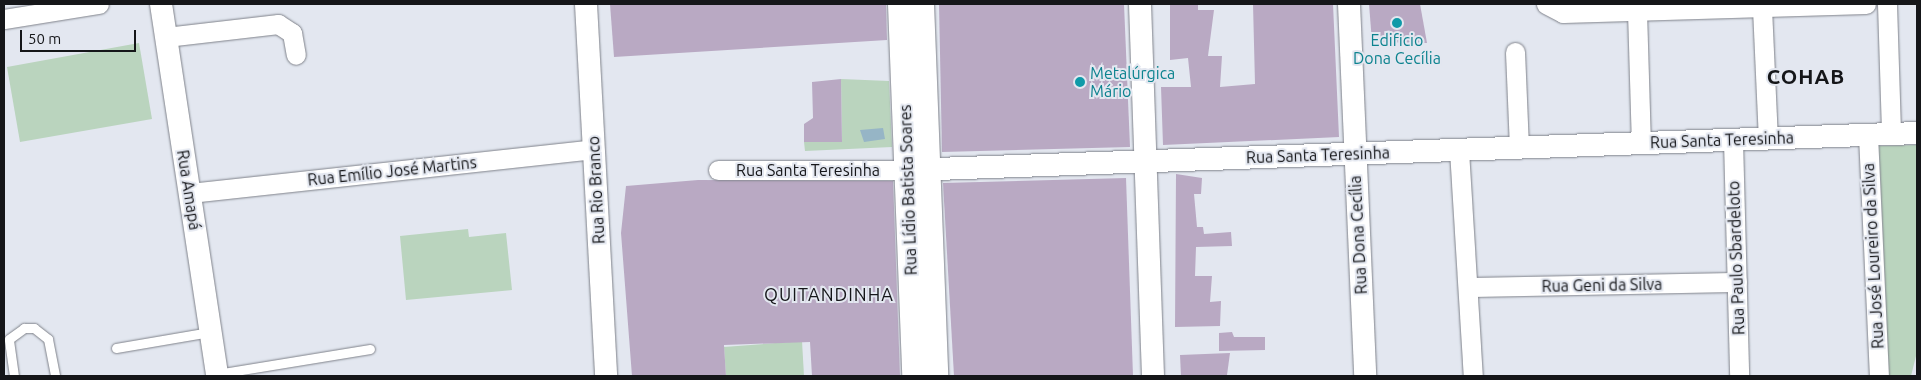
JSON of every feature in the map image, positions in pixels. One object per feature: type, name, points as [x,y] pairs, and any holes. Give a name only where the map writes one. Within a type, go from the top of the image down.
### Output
[{"type":"main road","name":"Rua Lídio Batista Soares","points":[[900,4],[918,170]]},
{"type":"main road","name":"Rua Lídio Batista Soares","points":[[921,4],[918,170],[925,367]]},
{"type":"street","points":[[4,19],[99,4]]},
{"type":"street","name":"Rua Amapá","points":[[161,4],[217,375]]},
{"type":"street","name":"Rua Rio Branco","points":[[586,4],[606,376]]},
{"type":"street","points":[[1140,4],[1153,376]]},
{"type":"street","name":"Rua Dona Cecília","points":[[1349,4],[1364,376]]},
{"type":"street","points":[[1547,6],[1563,13],[1714,6],[1762,8],[1866,4]]},
{"type":"street","points":[[1887,4],[1891,134]]},
{"type":"street","points":[[1762,8],[1768,138]]},
{"type":"street","points":[[1636,11],[1641,143]]},
{"type":"street","points":[[166,37],[278,24],[292,33],[296,55]]},
{"type":"street","points":[[1515,52],[1519,148]]},
{"type":"street","name":"Rua Santa Teresinha","points":[[718,170],[918,170],[1146,160],[1917,133]]},
{"type":"street","name":"Rua José Loureiro da Silva","points":[[1868,135],[1880,376]]},
{"type":"street","name":"Rua Paulo Sbardeloto","points":[[1733,140],[1739,376]]},
{"type":"street","name":"Rua Emílio José Martins","points":[[190,193],[594,149]]},
{"type":"street","points":[[1458,150],[1473,376]]},
{"type":"street","name":"Rua Geni da Silva","points":[[1468,288],[1737,282]]},
{"type":"lane","points":[[14,376],[9,340],[24,328],[34,328],[48,339],[55,376]]},
{"type":"lane","points":[[116,348],[210,332]]},
{"type":"lane","points":[[217,375],[370,349]]},
{"type":"green space","points":[[139,43],[152,119],[20,142],[7,67]]},
{"type":"green space","points":[[841,79],[889,81],[892,147],[805,151],[804,142],[842,142]]},
{"type":"green space","points":[[1917,145],[1917,352],[1911,376],[1889,376],[1879,146]]},
{"type":"green space","points":[[468,229],[469,237],[506,233],[512,290],[406,300],[400,236]]},
{"type":"green space","points":[[802,341],[804,376],[726,376],[724,347]]},
{"type":"water","points":[[883,128],[885,139],[864,142],[860,130]]},
{"type":"building","points":[[610,4],[886,4],[887,40],[614,57]]},
{"type":"building","points":[[939,4],[1124,4],[1130,147],[942,152]]},
{"type":"building","points":[[1170,4],[1198,4],[1198,10],[1214,10],[1208,56],[1222,56],[1220,87],[1255,84],[1253,4],[1333,4],[1339,137],[1163,145],[1161,87],[1191,87],[1188,58],[1170,60]]},
{"type":"building","name":"Edificio Dona Cecília","points":[[1369,4],[1420,4],[1427,43],[1372,42]]},
{"type":"building","points":[[841,79],[842,142],[804,142],[804,124],[813,118],[812,82]]},
{"type":"building","points":[[1176,174],[1202,178],[1201,194],[1194,194],[1197,227],[1203,227],[1204,234],[1231,232],[1232,246],[1196,247],[1195,276],[1212,276],[1210,302],[1221,301],[1220,326],[1175,327]]},
{"type":"building","points":[[1126,178],[1133,376],[954,376],[943,183]]},
{"type":"building","points":[[698,180],[893,181],[900,376],[812,376],[810,342],[724,345],[726,376],[632,376],[621,233],[626,186]]},
{"type":"building","points":[[1232,332],[1234,337],[1265,337],[1265,350],[1219,351],[1219,333]]},
{"type":"building","points":[[1230,353],[1227,375],[1181,376],[1180,355]]},
{"type":"place","name":"Edificio Dona Cecília","points":[[1397,23]]},
{"type":"place","name":"Metalúrgica Mário","points":[[1080,82]]},
{"type":"district","name":"COHAB","points":[[1806,76]]},
{"type":"district","name":"QUITANDINHA","points":[[829,294]]}]
